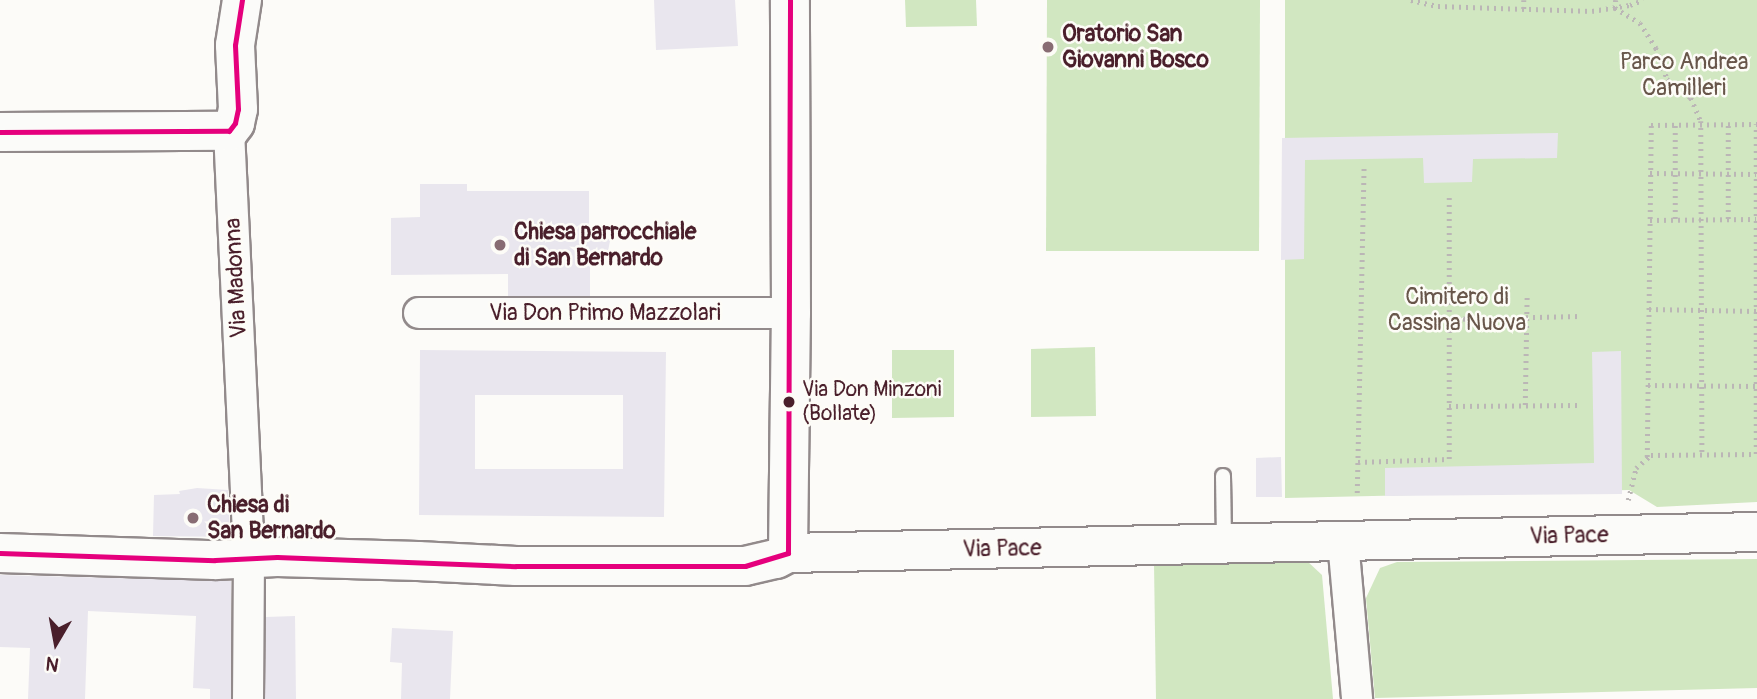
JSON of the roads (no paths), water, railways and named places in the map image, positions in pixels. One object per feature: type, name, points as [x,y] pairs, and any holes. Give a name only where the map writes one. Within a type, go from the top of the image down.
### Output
[{"type":"street","name":"Via Madonna","points":[[242,0],[235,45],[238,109],[235,123],[229,131],[249,558],[248,699]]},
{"type":"street","points":[[788,554],[791,313],[790,0]]},
{"type":"street","points":[[0,132],[229,131]]},
{"type":"street","name":"Via Don Primo Mazzolari","points":[[419,313],[791,313]]},
{"type":"street","name":"Via Pace","points":[[0,552],[215,560],[249,558],[516,566],[745,566],[788,554],[1757,532]]},
{"type":"street","points":[[1343,541],[1357,699]]},
{"type":"lane","points":[[1223,476],[1224,543]]},
{"type":"place","name":"Oratorio San Giovanni Bosco","points":[[1048,47]]},
{"type":"place","name":"Chiesa parrocchiale di San Bernardo","points":[[500,245]]},
{"type":"place","name":"Via Don Minzoni (Bollate)","points":[[789,402]]},
{"type":"place","name":"Chiesa di San Bernardo","points":[[193,518]]},
{"type":"park label","name":"Parco Andrea Camilleri","points":[[1684,75]]},
{"type":"park label","name":"Cimitero di Cassina Nuova","points":[[1457,310]]}]
